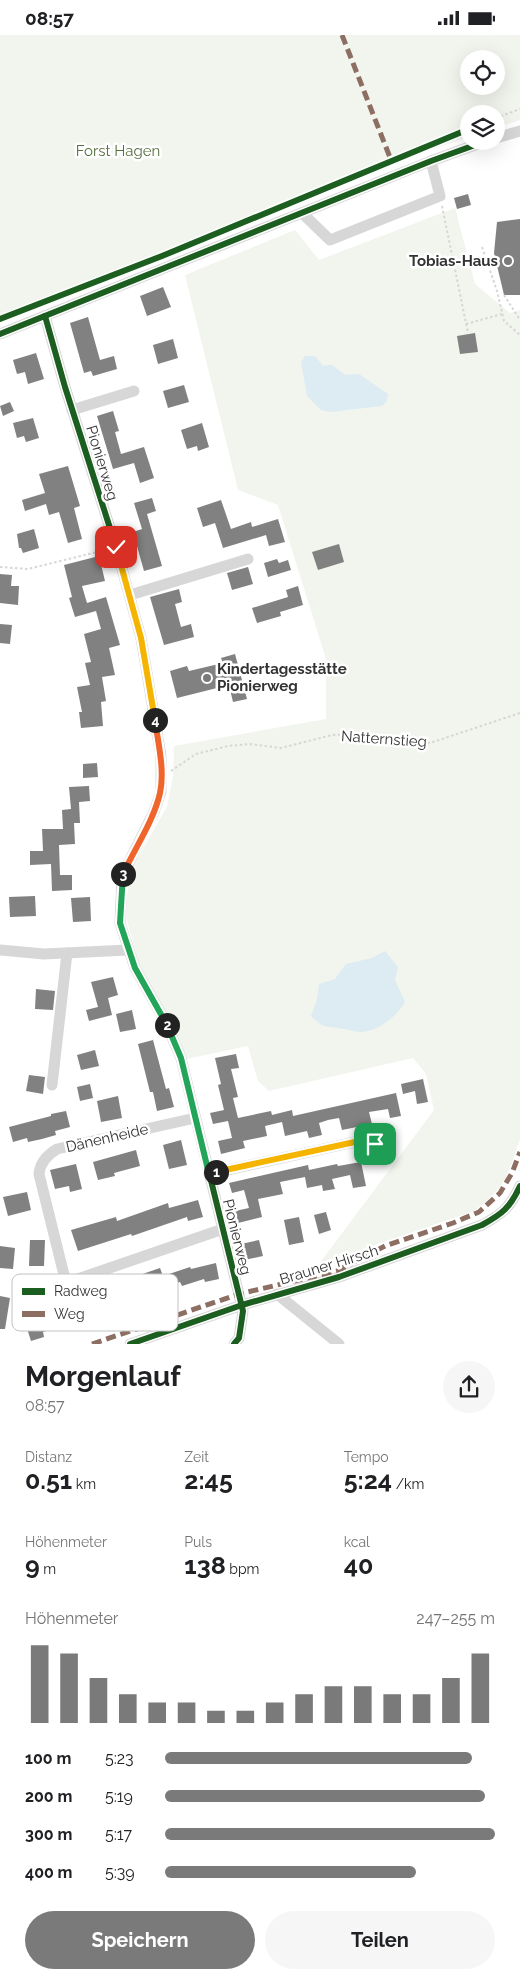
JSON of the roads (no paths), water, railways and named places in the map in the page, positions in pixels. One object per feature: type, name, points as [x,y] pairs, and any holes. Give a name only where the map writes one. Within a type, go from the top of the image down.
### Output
[{"type":"street","points":[[505,135],[520,131]]},
{"type":"street","points":[[0,334],[461,150]]},
{"type":"street","points":[[302,213],[330,240],[440,196],[431,161]]},
{"type":"street","name":"Pionierweg","points":[[45,316],[72,410],[116,547],[141,638],[162,773],[161,791],[154,812],[122,876],[120,923],[135,968],[165,1021],[181,1058],[242,1305],[243,1311],[239,1338],[234,1344]]},
{"type":"street","points":[[72,410],[134,391]]},
{"type":"street","points":[[130,595],[248,559]]},
{"type":"street","points":[[0,950],[67,953],[128,950]]},
{"type":"street","points":[[52,1085],[67,953]]},
{"type":"street","name":"Dänenheide","points":[[64,1274],[39,1174],[41,1164],[46,1158],[57,1149],[195,1117]]},
{"type":"street","points":[[209,1174],[364,1140],[375,1144]]},
{"type":"street","name":"Brauner Hirsch","points":[[178,1327],[277,1294],[339,1277],[482,1225],[502,1213],[515,1197],[520,1186]]},
{"type":"street","points":[[92,1274],[222,1229]]},
{"type":"street","points":[[277,1294],[339,1344]]},
{"type":"street","name":"Brauner Hirsch","points":[[130,1344],[167,1331]]},
{"type":"place","name":"Tobias-Haus","points":[[508,261]]},
{"type":"place","name":"Kindertagesstätte Pionierweg","points":[[207,678]]},
{"type":"park label","name":"Forst Hagen","points":[[118,151]]}]
